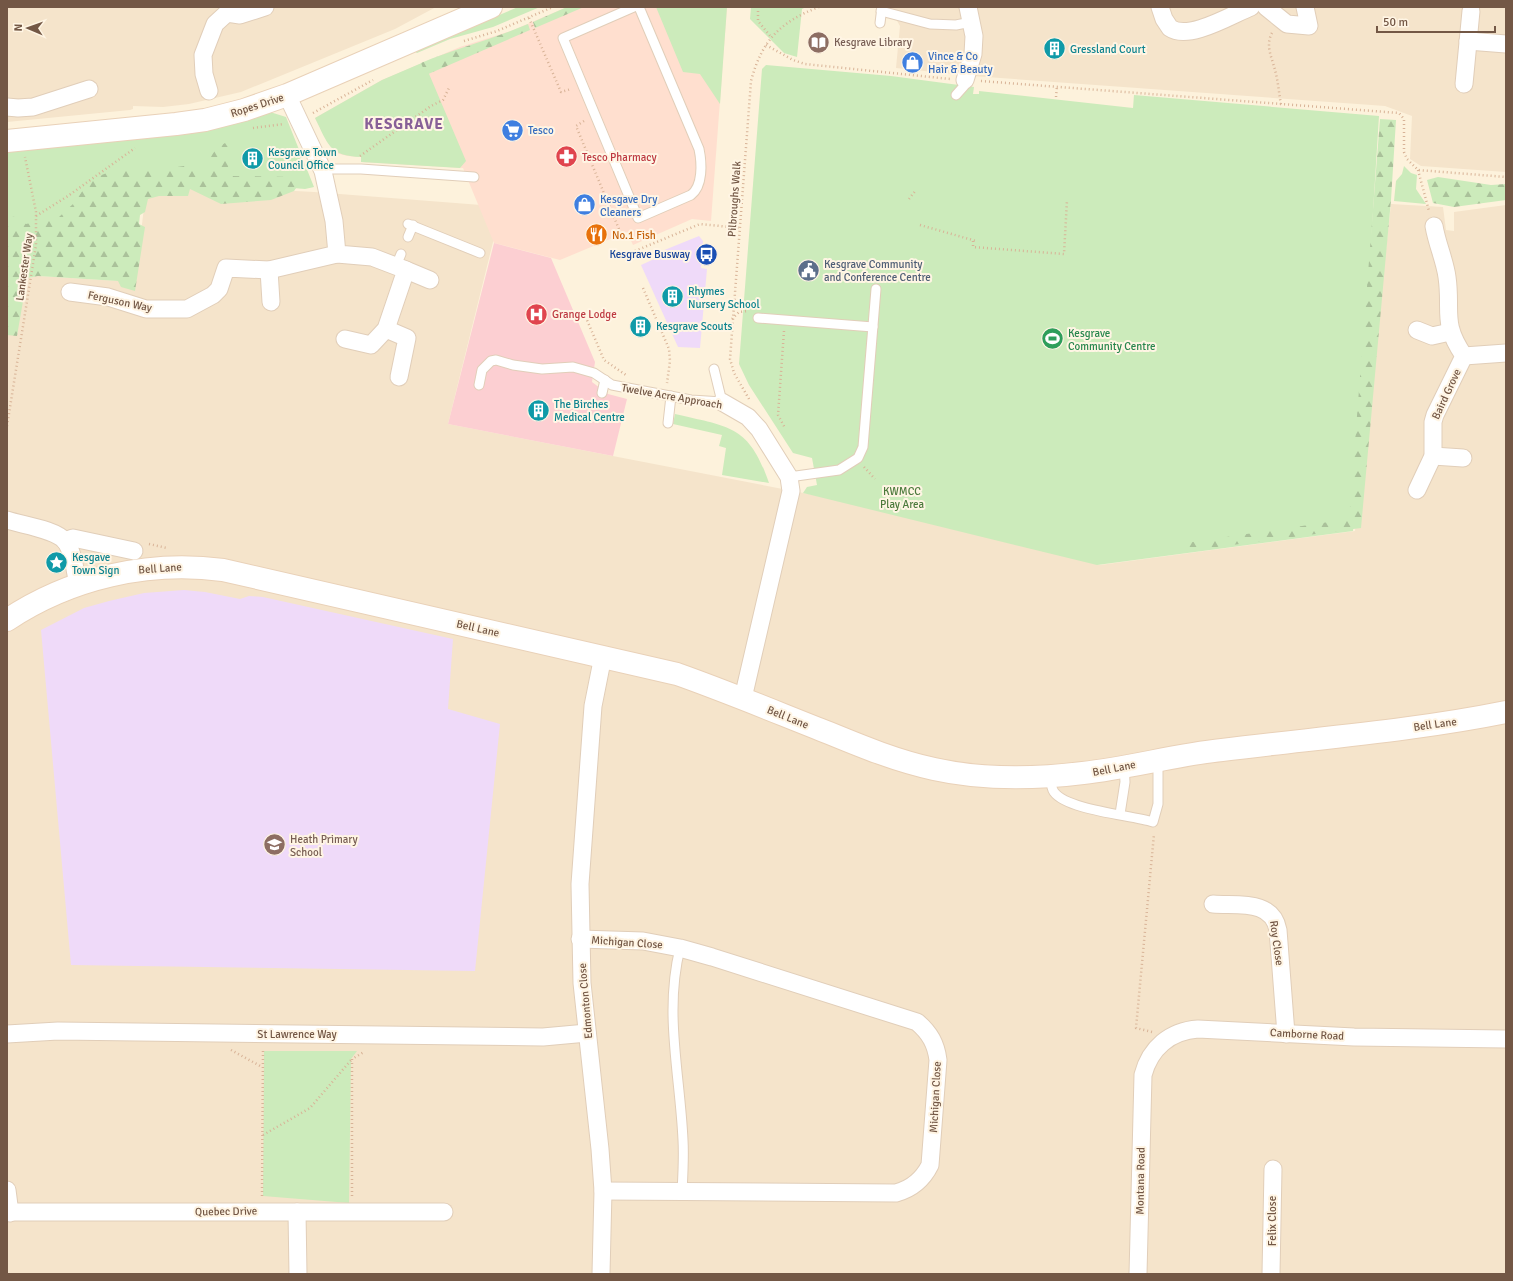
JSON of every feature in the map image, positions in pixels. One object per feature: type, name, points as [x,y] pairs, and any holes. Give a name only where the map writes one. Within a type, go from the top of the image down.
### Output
[{"type":"street","points":[[209,91],[204,74],[203,55],[215,24],[224,9],[240,15],[265,7]]},
{"type":"street","name":"Ropes Drive","points":[[7,141],[205,120],[244,110],[287,95],[491,7]]},
{"type":"street","points":[[1160,7],[1164,20],[1170,28],[1185,32],[1199,29],[1251,7]]},
{"type":"street","points":[[1266,7],[1288,24],[1309,26],[1306,7]]},
{"type":"street","points":[[1464,84],[1471,11]]},
{"type":"street","points":[[965,80],[972,54],[974,36],[970,14]]},
{"type":"street","points":[[1468,41],[1506,44]]},
{"type":"street","points":[[7,106],[33,107],[89,89]]},
{"type":"street","points":[[287,95],[323,171],[334,221],[337,254]]},
{"type":"street","name":"Baird Grove","points":[[1434,226],[1437,245],[1447,277],[1448,319],[1450,332],[1455,344],[1464,356]]},
{"type":"street","name":"Ferguson Way","points":[[70,292],[108,296],[146,309],[186,309],[213,295],[219,289],[226,268],[269,270],[337,254],[372,257],[401,263],[430,280]]},
{"type":"street","points":[[345,339],[371,345],[386,329],[401,263]]},
{"type":"street","points":[[269,270],[272,302]]},
{"type":"street","points":[[386,329],[407,338],[399,377]]},
{"type":"street","points":[[1417,330],[1432,336],[1450,332]]},
{"type":"street","name":"Baird Grove","points":[[1464,356],[1506,353]]},
{"type":"street","name":"Baird Grove","points":[[1416,490],[1433,456],[1433,422],[1435,415],[1464,356]]},
{"type":"street","name":"Twelve Acre Approach","points":[[722,402],[748,417],[759,429],[789,477]]},
{"type":"street","points":[[1433,456],[1463,458]]},
{"type":"street","points":[[743,698],[787,511],[790,491],[789,477]]},
{"type":"street","name":"Bell Lane","points":[[7,520],[50,532],[65,540],[72,538],[134,551]]},
{"type":"street","points":[[65,540],[72,555],[78,585]]},
{"type":"street","name":"Bell Lane","points":[[7,620],[29,607],[78,585],[122,572],[152,567],[172,566],[214,569],[271,580],[677,674],[743,698],[877,752],[933,769],[980,776],[1028,778],[1085,773],[1158,759],[1223,750],[1327,739],[1430,725],[1506,712]]},
{"type":"street","name":"Edmonton Close","points":[[601,1274],[603,1191],[600,1149],[582,983],[580,884],[593,706],[602,656]]},
{"type":"street","name":"Roy Close","points":[[1213,904],[1260,907],[1268,910],[1274,917],[1278,930],[1286,1034]]},
{"type":"street","name":"Michigan Close","points":[[580,939],[644,941],[680,948],[917,1022],[932,1038],[937,1049],[938,1060],[930,1165],[920,1179],[907,1189],[896,1193],[603,1191]]},
{"type":"street","name":"Camborne Road","points":[[1142,1088],[1143,1075],[1149,1059],[1156,1048],[1170,1037],[1183,1031],[1198,1029],[1286,1034],[1506,1039]]},
{"type":"street","name":"St Lawrence Way","points":[[7,1034],[58,1031],[542,1037],[587,1033]]},
{"type":"street","name":"Montana Road","points":[[1138,1274],[1142,1088]]},
{"type":"street","name":"Felix Close","points":[[1272,1274],[1273,1169]]},
{"type":"street","points":[[7,1190],[8,1212]]},
{"type":"street","name":"Quebec Drive","points":[[8,1212],[262,1211],[352,1214],[444,1212]]},
{"type":"street","points":[[298,1212],[298,1274]]},
{"type":"lane","points":[[634,7],[563,38],[638,218],[697,191],[699,185],[700,160],[699,149],[639,7]]},
{"type":"lane","points":[[880,23],[882,9],[930,24],[956,25],[970,14]]},
{"type":"lane","points":[[956,95],[964,86],[965,80]]},
{"type":"lane","points":[[323,171],[353,169],[474,177]]},
{"type":"lane","points":[[408,237],[411,224],[480,253]]},
{"type":"lane","points":[[789,477],[839,470],[858,458],[863,447],[865,434],[876,289]]},
{"type":"lane","points":[[758,318],[873,327]]},
{"type":"lane","name":"Twelve Acre Approach","points":[[478,385],[482,370],[491,361],[542,369],[573,367],[594,373],[612,385],[698,401],[722,402]]},
{"type":"lane","points":[[714,369],[722,402]]},
{"type":"lane","points":[[602,394],[605,380]]},
{"type":"lane","points":[[668,423],[669,396]]},
{"type":"lane","points":[[1051,777],[1053,791],[1065,801],[1092,809],[1153,822],[1158,804],[1158,759]]},
{"type":"lane","points":[[1120,814],[1125,782],[1124,766]]},
{"type":"lane","points":[[680,948],[674,980],[672,1011],[683,1140],[682,1192]]},
{"type":"path","points":[[758,7],[758,21],[771,38]]},
{"type":"path","name":"Pilbroughs Walk","points":[[748,417],[754,407],[734,373],[730,359],[751,81],[755,68],[771,38],[786,22],[805,12],[819,7]]},
{"type":"path","points":[[528,18],[561,92],[573,89],[575,95]]},
{"type":"path","points":[[1281,19],[1270,37],[1269,49],[1275,69],[1281,104]]},
{"type":"path","points":[[766,45],[793,60],[805,64],[965,80],[1399,113],[1404,119],[1404,152],[1407,159],[1418,170],[1434,226]]},
{"type":"path","points":[[353,169],[354,160],[431,106],[443,100],[450,86]]},
{"type":"path","points":[[1056,97],[1057,86]]},
{"type":"path","points":[[583,114],[585,120],[576,126],[621,234]]},
{"type":"path","points":[[36,216],[68,196],[136,147]]},
{"type":"path","name":"Lankester Way","points":[[7,426],[36,245],[36,216],[25,157]]},
{"type":"path","points":[[1418,170],[1506,177]]},
{"type":"path","points":[[909,198],[916,190]]},
{"type":"path","points":[[920,225],[974,241],[973,247],[1064,254],[1067,200]]},
{"type":"path","points":[[635,251],[700,224],[740,228]]},
{"type":"path","points":[[643,288],[669,349],[669,396]]},
{"type":"path","points":[[584,313],[604,360],[627,376]]},
{"type":"path","points":[[785,320],[778,415],[785,428]]},
{"type":"path","points":[[1153,822],[1154,834],[1136,1028],[1170,1037]]},
{"type":"path","points":[[215,1034],[215,1041],[262,1067]]},
{"type":"path","points":[[262,1034],[262,1211]]},
{"type":"path","points":[[262,1135],[310,1108],[352,1059],[369,1049]]},
{"type":"path","points":[[352,1059],[352,1214]]},
{"type":"shaded area","points":[[7,7],[436,7],[395,29],[241,92],[189,104],[163,107],[133,106],[133,109],[130,110],[7,122]]},
{"type":"shaded area","points":[[567,7],[727,7],[711,221],[692,219],[633,245],[627,232],[560,260],[494,243],[463,168],[361,162],[361,157],[336,153],[327,141],[315,118],[382,80],[460,47],[511,31]]},
{"type":"shaded area","points":[[889,7],[1506,7],[1506,172],[1421,166],[1410,159],[1412,116],[1385,106],[972,76],[896,68],[900,26]]},
{"type":"shaded area","points":[[147,183],[314,192],[481,205],[494,238],[448,424],[819,496],[1100,565],[1355,531],[1391,204],[1443,207],[1446,230],[1454,231],[1454,212],[1506,205],[1506,1274],[7,1274],[7,281],[38,276],[135,282]]},
{"type":"shaded area","points":[[699,236],[703,241],[701,268],[707,269],[700,348],[678,347],[641,265],[663,255],[662,251]]},
{"type":"shaded area","points":[[494,243],[551,258],[595,362],[592,382],[608,394],[627,399],[613,456],[448,424]]},
{"type":"shaded area","name":"Heath Primary School","points":[[184,590],[205,592],[240,599],[249,596],[263,597],[453,639],[448,709],[500,724],[475,971],[71,965],[41,630],[84,608],[109,601],[144,593]]},
{"type":"green space","points":[[518,7],[540,7],[493,27],[450,39],[417,53],[414,51]]},
{"type":"green space","points":[[567,7],[584,7],[535,28],[533,22]]},
{"type":"green space","points":[[656,7],[727,7],[720,104],[700,74],[683,72]]},
{"type":"green space","points":[[751,7],[806,7],[802,9],[797,57],[784,53],[750,19]]},
{"type":"green space","points":[[528,24],[530,30],[426,75],[421,63]]},
{"type":"green space","points":[[424,62],[466,161],[460,168],[361,162],[361,157],[342,154],[331,147],[323,135],[315,118],[382,80]]},
{"type":"green space","name":"Kesgrave Community Centre","points":[[766,65],[891,76],[974,87],[973,94],[979,94],[979,91],[1133,108],[1134,95],[1379,116],[1353,531],[1097,565],[803,493],[807,487],[817,485],[812,458],[793,453],[749,385],[739,364],[762,69]]},
{"type":"green space","points":[[270,112],[286,117],[314,187],[305,189],[158,177],[101,223],[7,230],[7,149]]},
{"type":"green space","points":[[1380,119],[1396,120],[1391,200],[1361,528],[1186,551],[1186,543],[1349,519]]},
{"type":"green space","points":[[225,143],[229,149],[228,174],[232,176],[293,177],[299,178],[301,181],[294,191],[271,200],[221,204],[190,189],[188,196],[159,196],[148,199],[145,212],[140,215],[139,224],[145,227],[135,291],[121,287],[118,281],[38,276],[27,278],[17,336],[7,335],[7,216],[15,217],[26,224],[59,217],[73,204],[86,186],[99,176],[112,171],[156,170],[191,165],[195,174],[206,174],[208,164],[214,152]]},
{"type":"green space","points":[[1404,166],[1411,173],[1417,175],[1416,189],[1426,204],[1394,201],[1396,181],[1402,174]]},
{"type":"green space","points":[[1438,177],[1491,185],[1506,184],[1506,200],[1454,207],[1433,203],[1427,180]]},
{"type":"green space","points":[[675,414],[724,426],[745,439],[754,450],[769,483],[722,475],[726,448],[719,446],[722,435],[673,424]]},
{"type":"green space","points":[[264,1051],[357,1051],[351,1059],[349,1203],[263,1196]]},
{"type":"place","name":"Kesgrave Library","points":[[819,42]]},
{"type":"place","name":"Gressland Court","points":[[1054,49]]},
{"type":"place","name":"Vince & Co Hair & Beauty","points":[[912,62]]},
{"type":"place","name":"Tesco","points":[[513,130]]},
{"type":"place","name":"Tesco Pharmacy","points":[[567,157]]},
{"type":"place","name":"Kesgrave Town Council Office","points":[[252,158]]},
{"type":"place","name":"Kesgave Dry Cleaners","points":[[584,205]]},
{"type":"place","name":"No.1 Fish","points":[[597,235]]},
{"type":"place","name":"Kesgrave Busway","points":[[706,254]]},
{"type":"place","name":"Kesgrave Community and Conference Centre","points":[[808,270]]},
{"type":"place","name":"Rhymes Nursery School","points":[[672,297]]},
{"type":"place","name":"Grange Lodge","points":[[536,314]]},
{"type":"place","name":"Kesgrave Scouts","points":[[641,326]]},
{"type":"place","name":"Kesgrave Community Centre","points":[[1053,339]]},
{"type":"place","name":"The Birches Medical Centre","points":[[539,410]]},
{"type":"place","name":"Kesgave Town Sign","points":[[56,563]]},
{"type":"place","name":"Heath Primary School","points":[[274,845]]},
{"type":"district","name":"KESGRAVE","points":[[404,124]]},
{"type":"park label","name":"KWMCC Play Area","points":[[902,497]]}]
